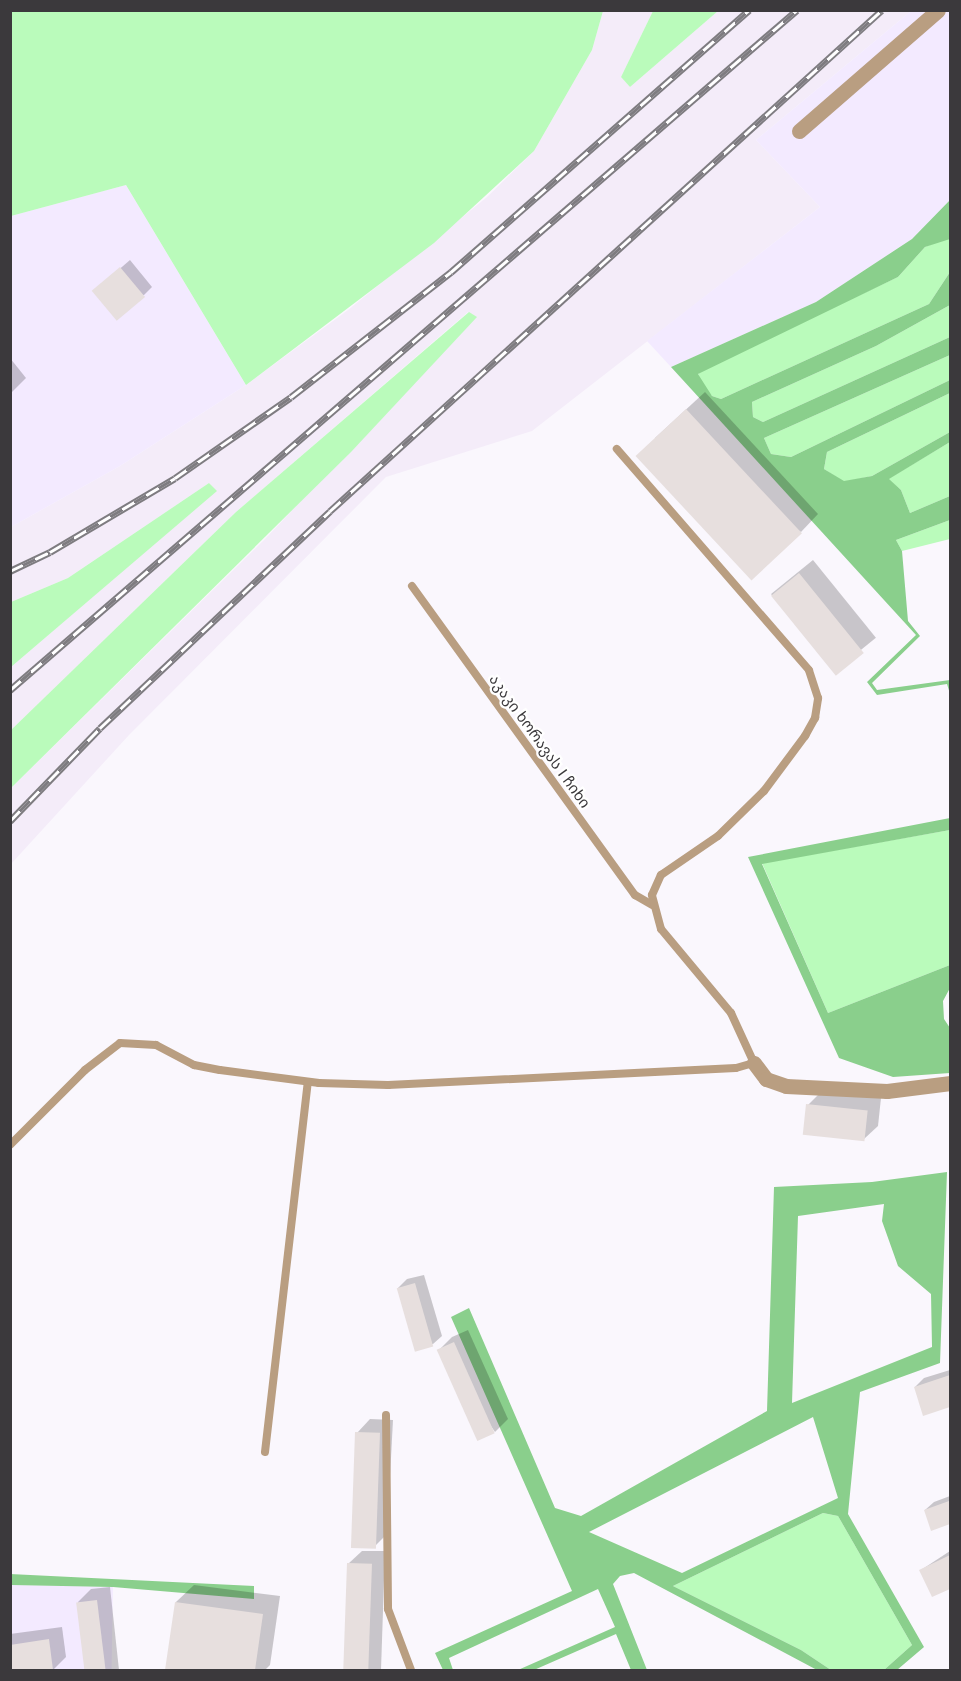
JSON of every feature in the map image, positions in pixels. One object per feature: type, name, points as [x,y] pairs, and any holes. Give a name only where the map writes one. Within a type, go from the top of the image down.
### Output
[{"type":"street","points":[[799,131],[938,10]]},
{"type":"street","points":[[754,1063],[766,1079],[786,1086],[887,1091],[951,1083]]},
{"type":"lane","points":[[10,1145],[86,1070],[120,1043],[156,1046],[194,1065],[308,1082],[388,1085],[736,1068],[754,1063],[731,1013],[661,929],[652,905],[654,885],[661,875],[718,836],[764,791],[805,736],[815,718],[818,699],[809,670],[617,449]]},
{"type":"lane","name":"აკაკი ხორავას I ჩიხი","points":[[412,586],[635,895],[652,905]]},
{"type":"lane","points":[[265,1452],[308,1082]]},
{"type":"lane","points":[[386,1415],[388,1609],[411,1671]]},
{"type":"shaded area","points":[[603,11],[653,11],[621,77],[630,87],[718,11],[911,11],[756,140],[820,207],[532,431],[386,477],[129,735],[11,864],[11,788],[265,539],[476,317],[468,312],[236,512],[11,730],[11,667],[216,491],[209,483],[68,578],[11,602],[11,527],[120,466],[246,385],[348,310],[487,197],[534,151],[592,50]]},
{"type":"shaded area","points":[[911,11],[950,11],[950,200],[912,239],[816,302],[671,367],[647,341],[820,207],[756,140]]},
{"type":"shaded area","points":[[126,185],[246,385],[120,466],[11,527],[11,216]]},
{"type":"shaded area","points":[[11,1585],[113,1587],[112,1670],[10,1670]]},
{"type":"green space","points":[[11,10],[603,11],[592,50],[534,151],[434,243],[246,385],[126,185],[11,216]]},
{"type":"green space","points":[[653,11],[718,11],[630,87],[621,77]]},
{"type":"green space","points":[[950,200],[950,239],[925,247],[898,277],[698,374],[712,396],[721,399],[929,304],[950,272],[950,305],[876,346],[752,402],[753,417],[763,422],[950,337],[950,355],[764,438],[771,454],[791,457],[950,380],[950,393],[827,452],[824,469],[844,481],[872,476],[950,432],[950,442],[889,479],[901,490],[910,513],[950,496],[950,520],[896,540],[902,551],[908,621],[920,636],[872,683],[877,690],[950,680],[950,694],[947,684],[877,695],[867,682],[916,635],[671,367],[816,302],[912,239]]},
{"type":"green space","points":[[949,237],[950,272],[929,304],[721,399],[712,396],[703,386],[698,374],[708,366],[898,277],[925,247]]},
{"type":"green space","points":[[950,305],[950,337],[763,422],[753,417],[752,402],[876,346]]},
{"type":"green space","points":[[469,312],[477,317],[351,452],[11,788],[11,730],[236,512]]},
{"type":"green space","points":[[950,355],[950,380],[791,457],[771,454],[764,438]]},
{"type":"green space","points":[[950,393],[950,432],[872,476],[844,482],[824,469],[827,452]]},
{"type":"green space","points":[[950,442],[950,496],[910,513],[901,490],[888,479]]},
{"type":"green space","points":[[209,483],[217,491],[11,667],[11,602],[68,578]]},
{"type":"green space","points":[[950,520],[950,539],[902,551],[896,540]]},
{"type":"green space","points":[[950,818],[950,830],[762,864],[828,1013],[950,965],[950,988],[943,1001],[944,1019],[950,1028],[950,1073],[893,1077],[839,1058],[748,857]]},
{"type":"green space","points":[[950,830],[950,965],[828,1013],[762,863]]},
{"type":"green space","points":[[947,1172],[940,1363],[860,1392],[848,1514],[924,1647],[897,1670],[884,1670],[912,1645],[838,1516],[823,1513],[673,1586],[801,1650],[831,1670],[817,1670],[634,1573],[620,1576],[613,1584],[647,1670],[631,1670],[616,1634],[534,1670],[518,1670],[615,1627],[598,1589],[449,1658],[453,1670],[443,1670],[435,1653],[572,1591],[451,1317],[469,1308],[555,1508],[581,1516],[767,1411],[774,1187],[872,1182]],"holes":[[[884,1204],[882,1221],[898,1266],[931,1294],[932,1347],[792,1403],[798,1216]],[[813,1417],[838,1498],[682,1573],[589,1532]]]},
{"type":"green space","points":[[823,1513],[838,1516],[912,1645],[884,1670],[831,1670],[801,1650],[673,1586]]},
{"type":"green space","points":[[10,1574],[254,1586],[254,1599],[113,1587],[11,1585]]},
{"type":"building","points":[[120,267],[145,297],[117,321],[92,291]]},
{"type":"building","points":[[686,409],[802,533],[751,580],[636,456]]},
{"type":"building","points":[[799,573],[864,653],[836,676],[771,596]]},
{"type":"building","points":[[806,1104],[868,1110],[864,1141],[803,1135]]},
{"type":"building","points":[[415,1283],[433,1346],[415,1352],[397,1288]]},
{"type":"building","points":[[454,1342],[495,1433],[477,1441],[437,1350]]},
{"type":"building","points":[[950,1375],[950,1407],[923,1416],[914,1387]]},
{"type":"building","points":[[355,1432],[380,1433],[376,1549],[351,1548]]},
{"type":"building","points":[[949,1501],[950,1524],[931,1531],[924,1510]]},
{"type":"building","points":[[950,1555],[950,1589],[932,1597],[919,1570]]},
{"type":"building","points":[[347,1563],[372,1564],[368,1670],[343,1670]]},
{"type":"building","points":[[97,1600],[106,1669],[84,1670],[76,1603]]},
{"type":"building","points":[[175,1602],[263,1614],[255,1670],[165,1670]]},
{"type":"building","points":[[49,1639],[53,1670],[10,1670],[10,1645]]},
{"type":"railway","points":[[10,571],[50,552],[175,478],[291,397],[451,272],[749,10]]},
{"type":"railway","points":[[10,690],[797,10]]},
{"type":"railway","points":[[10,821],[100,728],[330,511],[882,10]]}]
